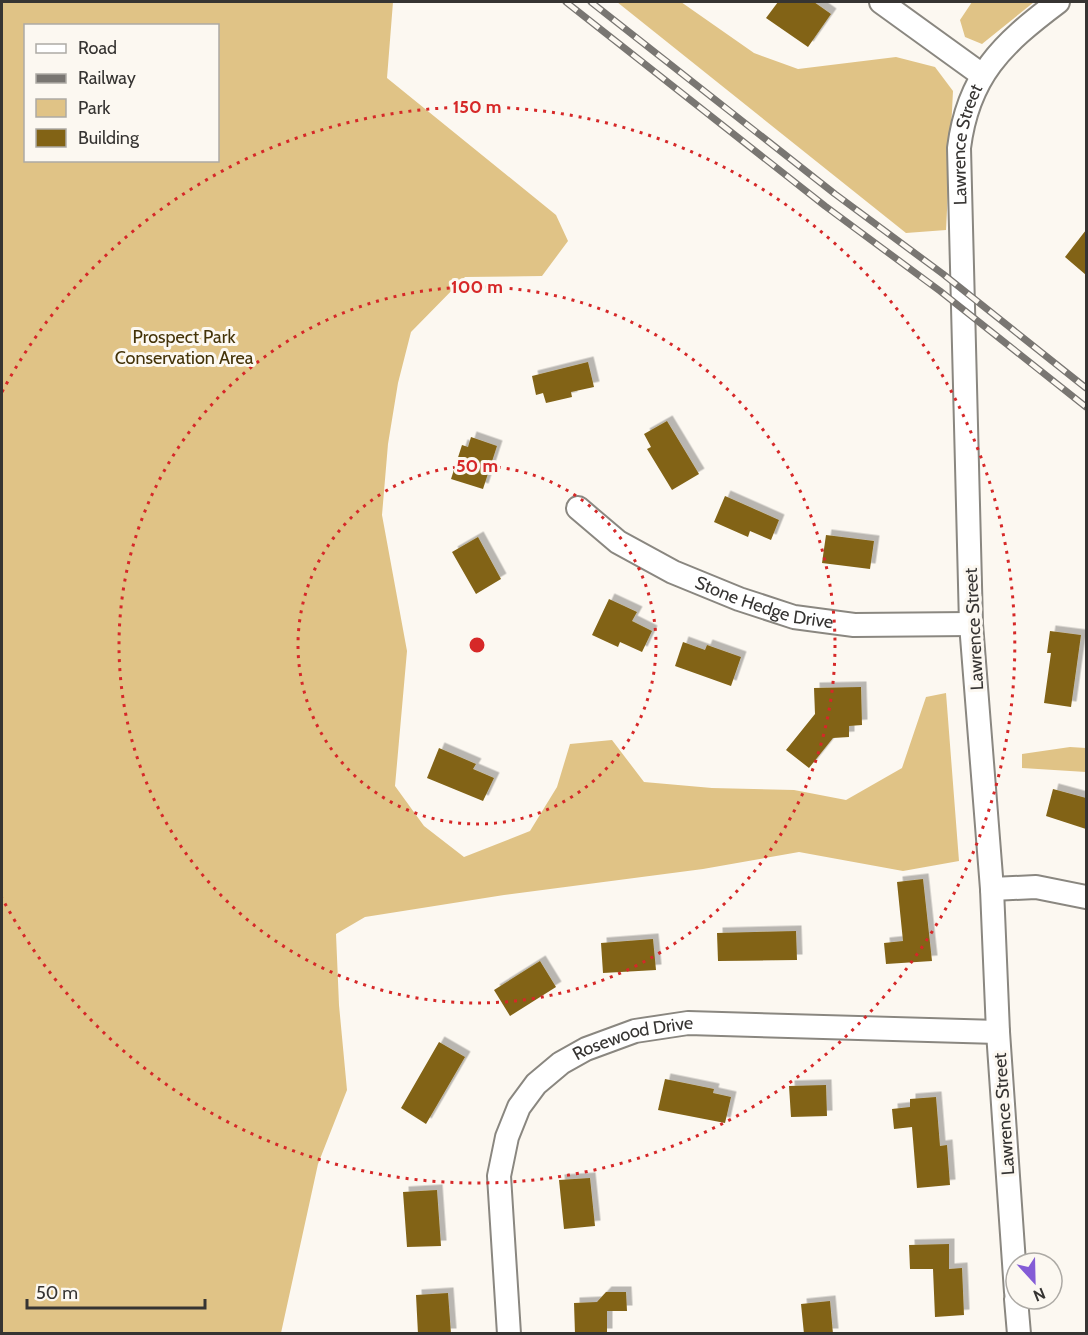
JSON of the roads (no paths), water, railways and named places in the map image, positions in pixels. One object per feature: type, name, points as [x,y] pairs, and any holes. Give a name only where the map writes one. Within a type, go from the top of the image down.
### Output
[{"type":"street","points":[[881,2],[982,75]]},
{"type":"street","name":"Lawrence Street","points":[[1013,1251],[998,1032],[992,889],[971,624],[959,148],[963,121],[982,75],[1007,42],[1058,2]]},
{"type":"street","name":"Stone Hedge Drive","points":[[579,508],[618,542],[673,572],[739,599],[794,617],[854,625],[971,624]]},
{"type":"street","points":[[992,889],[1036,887],[1086,897]]},
{"type":"street","name":"Rosewood Drive","points":[[509,1334],[499,1176],[507,1137],[519,1107],[536,1084],[561,1063],[586,1049],[635,1031],[688,1023],[998,1032]]},
{"type":"street","points":[[1017,1311],[1019,1334]]},
{"type":"railway","points":[[566,2],[825,206],[940,291],[1086,407]]},
{"type":"railway","points":[[591,2],[835,194],[943,274],[1086,388]]},
{"type":"park label","name":"Prospect Park Conservation Area","points":[[184,347]]}]
